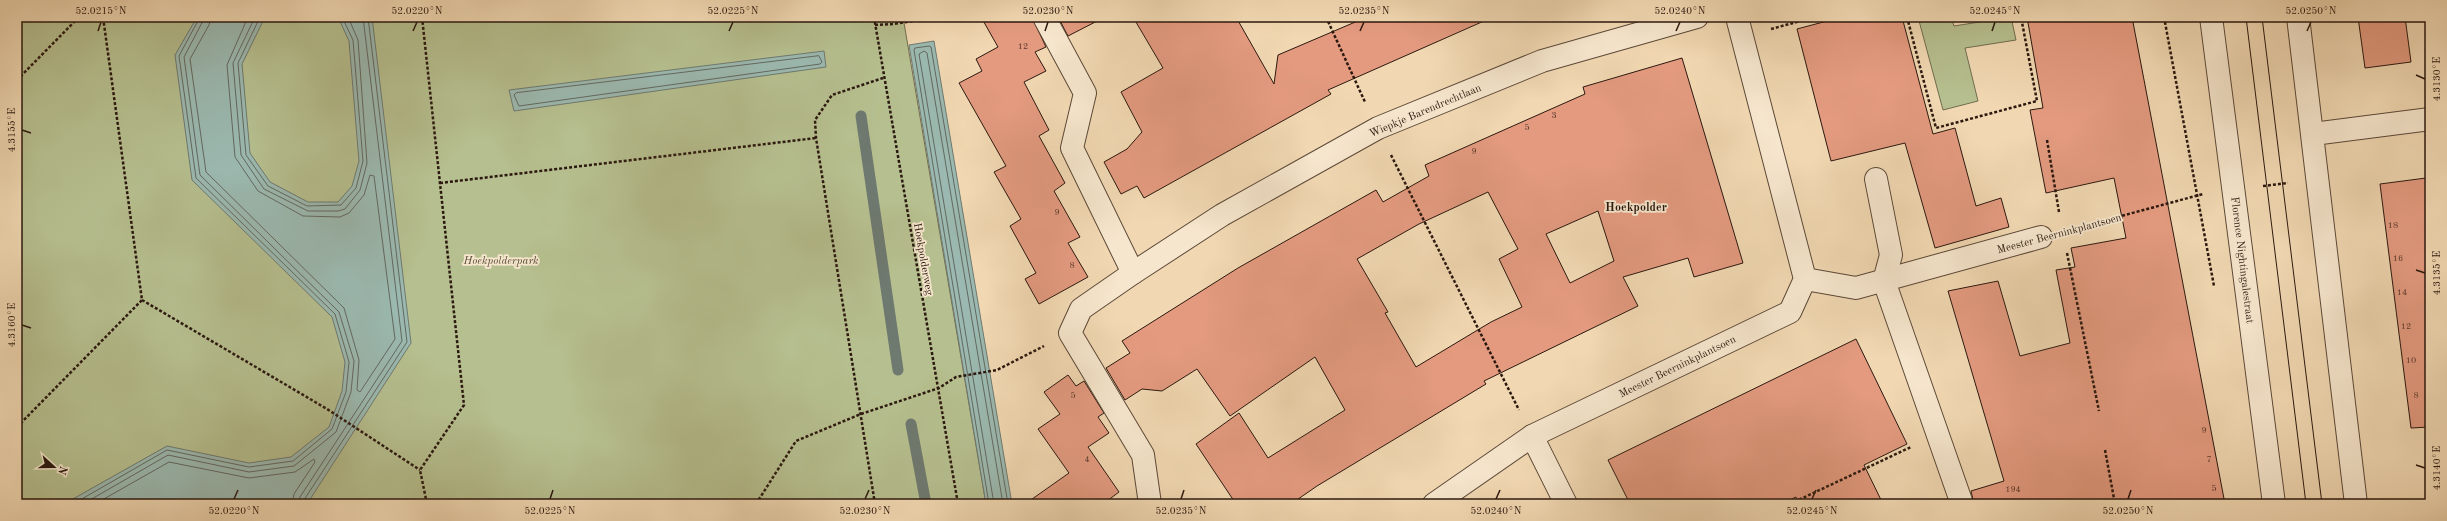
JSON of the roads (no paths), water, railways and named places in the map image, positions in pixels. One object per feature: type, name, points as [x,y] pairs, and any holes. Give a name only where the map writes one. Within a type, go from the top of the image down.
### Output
[{"type":"street","points":[[1044,17],[1085,93],[1072,148],[1133,273]]},
{"type":"street","name":"Wiepkje Barendrechtlaan","points":[[1150,504],[1143,455],[1070,333],[1081,309],[1222,215],[1378,128],[1542,61],[1697,17]]},
{"type":"street","name":"Florence Nightingalestraat","points":[[2211,17],[2274,504]]},
{"type":"street","points":[[2298,17],[2356,504]]},
{"type":"street","points":[[1739,27],[1806,279]]},
{"type":"street","points":[[2313,134],[2430,119]]},
{"type":"street","points":[[1876,179],[1891,255],[1884,281],[1939,434],[1962,504]]},
{"type":"street","name":"Meester Beerninkplantsoen","points":[[1434,504],[1532,436],[1790,312],[1806,279],[1856,288],[2041,237]]},
{"type":"street","points":[[1532,436],[1566,504]]},
{"type":"water","points":[[197,17],[265,17],[242,64],[250,153],[270,182],[308,202],[338,202],[352,186],[359,161],[349,41],[338,17],[372,17],[411,343],[307,504],[64,504],[167,446],[249,463],[291,457],[329,427],[342,391],[345,362],[332,317],[192,180],[175,55]]},
{"type":"water","points":[[934,41],[1012,504],[986,504],[909,45]]},
{"type":"water","points":[[824,51],[826,67],[514,111],[509,90]]},
{"type":"waterway","points":[[861,116],[898,370]]},
{"type":"waterway","points":[[911,424],[926,504]]},
{"type":"tram line","points":[[2246,17],[2306,504]]},
{"type":"tram line","points":[[2262,17],[2322,504]]},
{"type":"district","name":"Hoekpolder","points":[[1636,207]]},
{"type":"park label","name":"Hoekpolderpark","points":[[501,260]]}]
